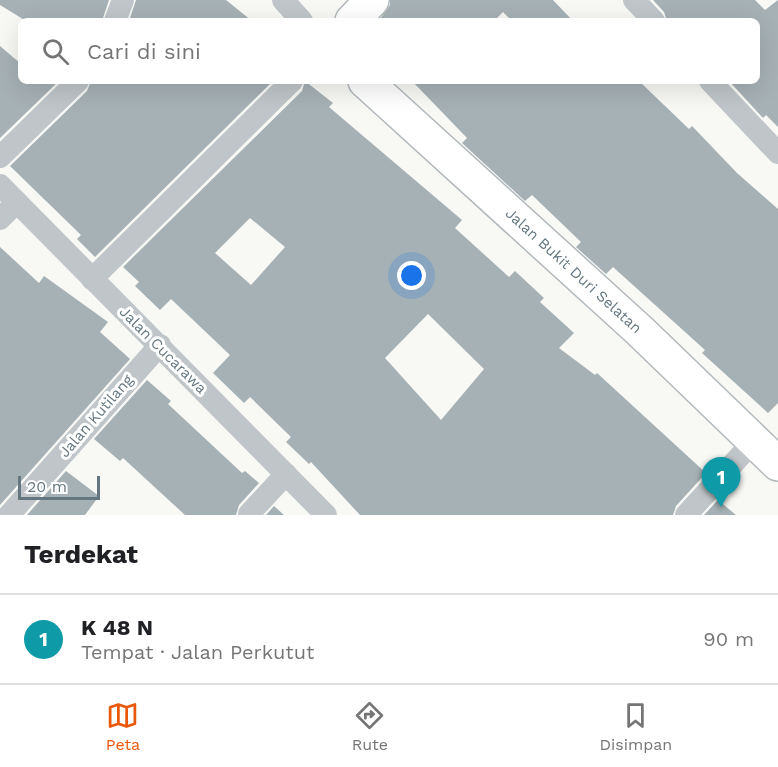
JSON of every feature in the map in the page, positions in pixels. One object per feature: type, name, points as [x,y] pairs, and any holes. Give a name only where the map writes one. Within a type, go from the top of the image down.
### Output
[{"type":"street","points":[[117,18],[123,0]]},
{"type":"street","points":[[283,0],[299,18]]},
{"type":"street","points":[[355,18],[372,0]]},
{"type":"street","points":[[634,0],[651,18]]},
{"type":"street","points":[[0,157],[75,84]]},
{"type":"street","points":[[92,279],[289,84]]},
{"type":"street","name":"Jalan Bukit Duri Selatan","points":[[368,84],[640,331],[778,464]]},
{"type":"street","points":[[713,84],[778,153]]},
{"type":"street","name":"Jalan Cucarawa","points":[[0,185],[157,348],[326,515]]},
{"type":"street","points":[[0,219],[17,202]]},
{"type":"street","name":"Jalan Kutilang","points":[[9,515],[157,348]]},
{"type":"street","points":[[686,515],[753,442]]},
{"type":"street","points":[[249,514],[286,474]]},
{"type":"building","points":[[0,0],[109,0],[103,18],[21,18],[0,5]]},
{"type":"building","points":[[136,0],[226,0],[248,18],[130,18]]},
{"type":"building","points":[[390,0],[553,0],[570,18],[509,18],[503,12],[497,18],[381,18],[390,5]]},
{"type":"building","points":[[653,0],[755,0],[765,10],[778,0],[778,127],[766,115],[763,118],[732,84],[760,84],[760,18],[666,18],[664,12]]},
{"type":"building","points":[[0,46],[18,61],[18,84],[56,84],[0,138]]},
{"type":"building","points":[[90,84],[270,84],[95,257],[77,239],[81,235],[10,166],[87,91]]},
{"type":"building","points":[[304,84],[309,84],[333,103],[329,107],[462,220],[455,228],[509,277],[515,271],[544,298],[540,302],[574,333],[559,348],[595,375],[597,373],[706,473],[676,506],[673,515],[360,515],[311,462],[309,464],[286,442],[291,437],[250,397],[244,403],[213,373],[230,355],[171,299],[160,310],[135,286],[139,282],[123,267],[302,91]],"holes":[[[250,218],[285,247],[251,285],[215,253]],[[428,314],[484,369],[441,420],[385,358]]]},
{"type":"building","points":[[415,84],[642,84],[689,129],[692,126],[737,173],[778,209],[778,403],[768,413],[702,353],[705,350],[613,267],[606,274],[576,247],[581,242],[532,195],[525,201],[462,143],[467,138]]},
{"type":"building","points":[[0,247],[39,283],[44,276],[108,322],[100,332],[130,359],[0,505]]},
{"type":"building","points":[[147,380],[171,401],[168,404],[242,473],[245,471],[259,483],[239,505],[236,515],[185,515],[123,458],[120,461],[94,439]]},
{"type":"building","points":[[66,471],[99,496],[85,515],[27,515]]},
{"type":"building","points":[[718,500],[736,515],[704,515]]},
{"type":"building","points":[[274,506],[284,515],[266,515]]},
{"type":"place","name":"K 48 N","points":[[721,507]]}]
